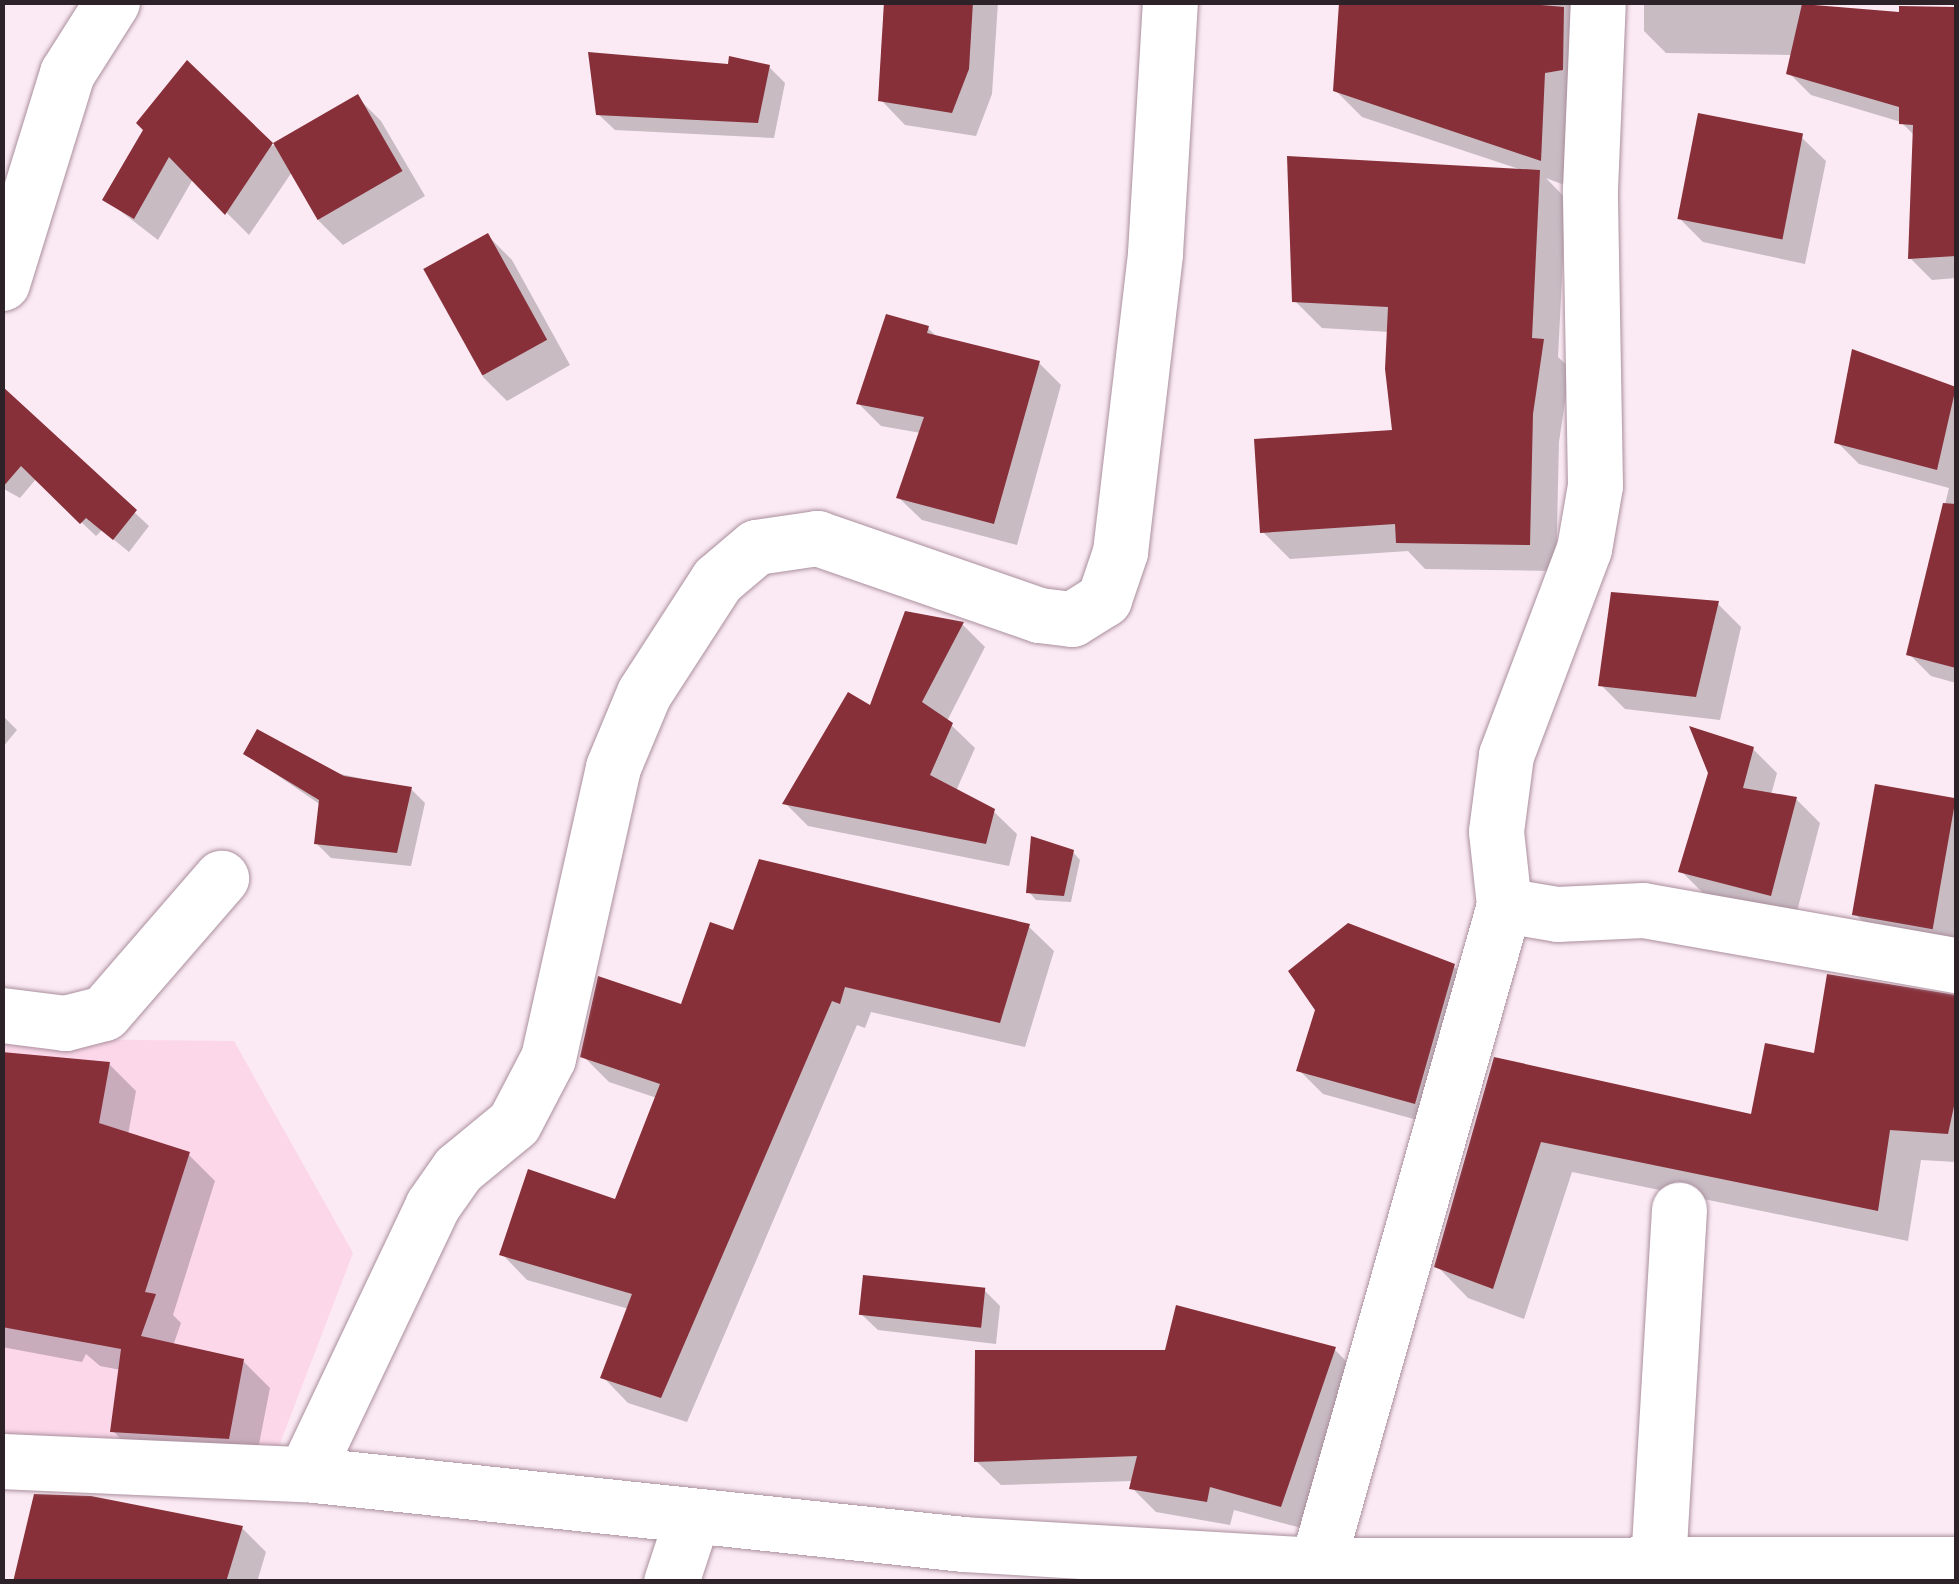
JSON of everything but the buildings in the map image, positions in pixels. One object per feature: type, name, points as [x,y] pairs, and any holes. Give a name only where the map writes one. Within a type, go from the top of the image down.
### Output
[{"type":"street","points":[[2,283],[67,74],[112,2]]},
{"type":"street","points":[[305,1474],[432,1206],[458,1169],[514,1122],[548,1058],[613,767],[644,693],[717,580],[756,547],[817,538],[1039,615],[1072,619],[1104,599],[1120,552],[1155,253],[1170,2]]},
{"type":"street","points":[[1316,1565],[1504,904],[1496,831],[1506,755],[1584,549],[1595,485],[1590,188],[1598,2]]},
{"type":"street","points":[[2,1015],[65,1023],[104,1014],[221,878]]},
{"type":"street","points":[[1504,904],[1556,914],[1643,910],[1956,965]]},
{"type":"street","points":[[1658,1563],[1679,1210]]},
{"type":"street","points":[[4,1464],[305,1474],[963,1544],[1316,1565],[1956,1564]]},
{"type":"street","points":[[672,1582],[692,1518]]},
{"type":"shaded area","points":[[3,1030],[53,1039],[234,1041],[353,1253],[274,1459],[3,1449]]}]
